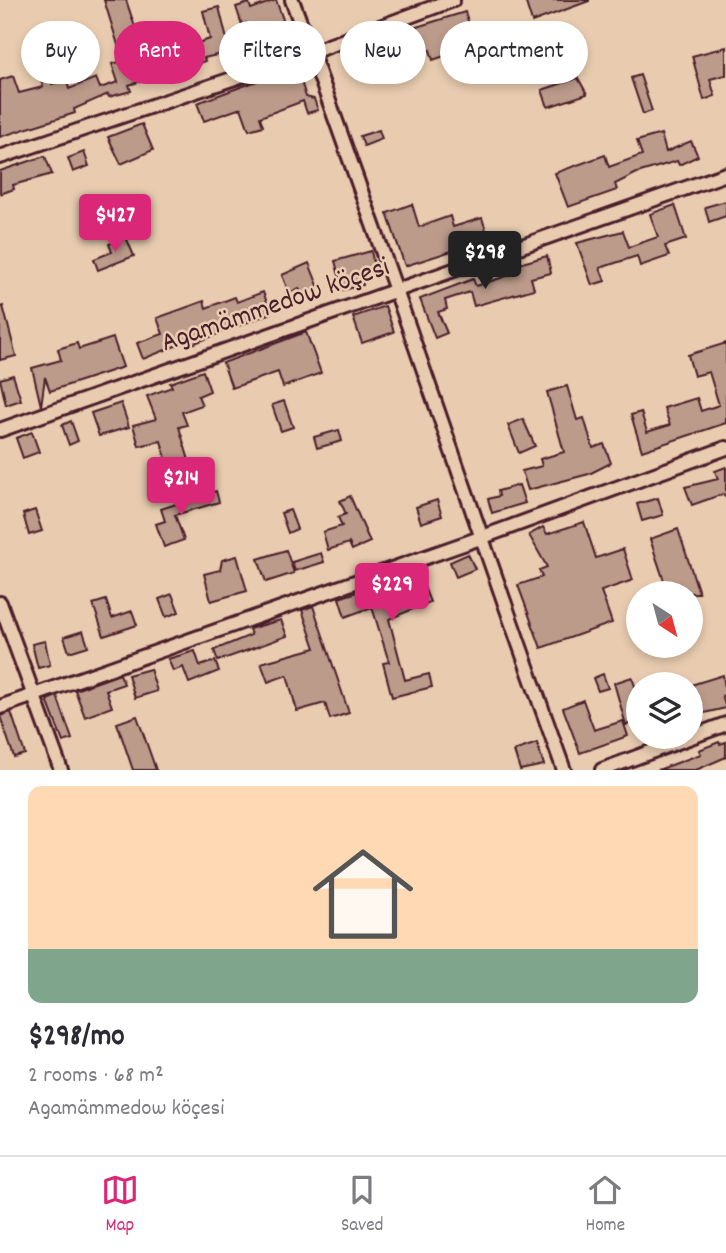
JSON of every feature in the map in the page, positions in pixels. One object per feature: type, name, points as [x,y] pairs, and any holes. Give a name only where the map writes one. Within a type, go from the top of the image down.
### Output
[{"type":"street","points":[[292,0],[300,21]]},
{"type":"street","points":[[326,47],[453,0]]},
{"type":"street","points":[[0,158],[219,84]]},
{"type":"street","points":[[324,84],[398,291],[480,538],[564,770]]},
{"type":"street","name":"Agamämmedow köçesi","points":[[0,430],[726,174]]},
{"type":"street","points":[[0,707],[480,538],[726,448]]},
{"type":"street","points":[[0,603],[61,770]]},
{"type":"street","points":[[602,770],[726,724]]},
{"type":"building","points":[[104,0],[126,0],[133,21],[114,21],[114,32]]},
{"type":"building","points":[[276,0],[283,21],[241,21],[236,7],[249,3],[251,9]]},
{"type":"building","points":[[525,0],[589,0],[535,21],[532,21]]},
{"type":"building","points":[[219,7],[222,21],[219,21],[219,55],[205,58],[205,41],[210,39],[203,11]]},
{"type":"building","points":[[465,12],[468,21],[440,21],[440,58],[433,60],[430,50],[426,51],[426,24]]},
{"type":"building","points":[[726,47],[726,75],[710,79],[715,96],[704,100],[692,56]]},
{"type":"building","points":[[640,75],[652,111],[643,114],[631,78]]},
{"type":"building","points":[[13,76],[19,93],[43,87],[42,84],[68,84],[69,89],[81,84],[98,84],[100,88],[114,83],[132,84],[129,85],[131,91],[109,97],[108,94],[74,109],[75,113],[0,137],[0,80]]},
{"type":"building","points":[[249,84],[302,84],[306,97],[314,99],[318,110],[307,113],[303,101],[260,117],[263,126],[249,130],[241,108],[204,121],[197,103]]},
{"type":"building","points":[[560,84],[581,84],[587,94],[548,107],[542,90]]},
{"type":"building","points":[[142,124],[153,150],[121,164],[108,137]]},
{"type":"building","points":[[379,130],[382,139],[364,146],[360,136]]},
{"type":"building","points":[[661,134],[666,152],[691,141],[698,156],[679,165],[677,161],[637,173],[615,184],[617,190],[568,207],[555,173],[605,155],[609,167],[642,155],[637,141]]},
{"type":"building","points":[[84,152],[89,166],[73,172],[68,158]]},
{"type":"building","points":[[45,156],[52,174],[13,185],[14,189],[0,194],[0,171]]},
{"type":"building","points":[[726,201],[726,216],[709,222],[705,207]]},
{"type":"building","points":[[412,204],[419,227],[450,216],[453,227],[482,218],[489,239],[405,266],[387,213]]},
{"type":"building","points":[[675,205],[686,239],[665,246],[669,256],[640,266],[637,256],[600,268],[605,281],[592,285],[577,243],[623,231],[629,247],[658,237],[650,214]]},
{"type":"building","points":[[126,237],[134,256],[98,270],[94,259],[112,252],[109,244]]},
{"type":"building","points":[[371,251],[375,270],[360,273],[363,285],[343,290],[335,261]]},
{"type":"building","points":[[547,256],[551,273],[531,278],[534,289],[474,306],[470,292],[445,300],[447,309],[438,312],[447,333],[435,338],[420,299],[473,279],[476,286],[510,275],[508,267]]},
{"type":"building","points":[[309,263],[319,288],[302,295],[299,288],[289,293],[282,275]]},
{"type":"building","points":[[263,292],[271,313],[190,345],[188,341],[143,359],[137,343],[163,334],[157,318],[204,301],[206,308],[235,297],[237,302]]},
{"type":"building","points":[[3,306],[16,356],[0,360],[0,307]]},
{"type":"building","points":[[385,306],[394,332],[362,343],[353,317]]},
{"type":"building","points":[[306,332],[321,373],[283,387],[278,372],[232,388],[223,363]]},
{"type":"building","points":[[113,338],[123,367],[50,391],[45,377],[41,406],[32,368],[61,360],[58,349],[77,343],[79,349]]},
{"type":"building","points":[[726,343],[726,423],[642,451],[631,415],[641,412],[647,432],[670,425],[664,408],[697,398],[701,411],[719,405],[709,372],[694,376],[688,355]]},
{"type":"building","points":[[203,371],[210,391],[198,396],[202,405],[182,412],[187,425],[179,427],[194,477],[173,483],[161,441],[139,446],[133,425],[156,419],[147,396],[172,387],[170,383]]},
{"type":"building","points":[[13,375],[21,400],[6,405],[0,379]]},
{"type":"building","points":[[567,386],[577,420],[584,418],[593,448],[604,444],[611,463],[589,474],[528,490],[522,471],[542,466],[540,459],[564,452],[547,392]]},
{"type":"building","points":[[284,401],[293,427],[281,431],[272,405]]},
{"type":"building","points":[[121,403],[129,427],[99,436],[91,413]]},
{"type":"building","points":[[523,419],[535,446],[519,453],[508,425]]},
{"type":"building","points":[[71,421],[78,441],[69,445],[62,425]]},
{"type":"building","points":[[339,430],[342,441],[317,448],[314,437]]},
{"type":"building","points":[[32,432],[39,452],[23,458],[16,438]]},
{"type":"building","points":[[726,467],[726,498],[723,494],[692,505],[685,487],[718,479],[715,471]]},
{"type":"building","points":[[519,485],[525,503],[492,513],[488,499],[499,496],[498,491]]},
{"type":"building","points":[[216,491],[219,502],[175,515],[184,540],[164,547],[156,524],[165,521],[161,509]]},
{"type":"building","points":[[350,496],[370,542],[352,550],[349,543],[328,550],[323,532],[342,526],[338,517],[346,514],[340,501]]},
{"type":"building","points":[[658,498],[663,515],[642,521],[637,504]]},
{"type":"building","points":[[437,500],[442,516],[421,523],[416,507]]},
{"type":"building","points":[[35,510],[42,531],[29,535],[23,514]]},
{"type":"building","points":[[290,510],[297,529],[288,533],[281,513]]},
{"type":"building","points":[[584,522],[596,558],[623,549],[633,580],[601,591],[612,623],[541,648],[518,585],[542,577],[539,570],[547,567],[529,535],[543,527],[547,534]]},
{"type":"building","points":[[678,529],[695,581],[664,581],[650,539]]},
{"type":"building","points":[[286,550],[294,573],[266,582],[258,559]]},
{"type":"building","points":[[321,553],[324,562],[295,571],[292,562]]},
{"type":"building","points":[[468,554],[475,569],[456,577],[450,562]]},
{"type":"building","points":[[237,556],[247,591],[211,601],[204,574],[220,570],[222,560]]},
{"type":"building","points":[[418,572],[430,602],[389,619],[405,680],[429,674],[432,687],[392,697],[383,663],[389,662],[372,607],[345,617],[339,598]]},
{"type":"building","points":[[172,594],[179,612],[166,617],[159,599]]},
{"type":"building","points":[[106,600],[112,618],[132,611],[137,625],[104,636],[93,604]]},
{"type":"building","points":[[313,606],[349,713],[330,719],[325,703],[297,711],[287,675],[268,682],[261,663],[315,648],[302,610]]},
{"type":"building","points":[[281,620],[287,636],[218,661],[214,650],[251,635],[249,629]]},
{"type":"building","points":[[83,631],[88,646],[69,652],[64,637]]},
{"type":"building","points":[[45,641],[50,665],[38,668],[32,644]]},
{"type":"building","points":[[195,651],[200,666],[215,661],[219,671],[189,683],[183,667],[173,671],[168,659]]},
{"type":"building","points":[[150,669],[157,691],[135,698],[128,675]]},
{"type":"building","points":[[120,674],[124,684],[106,690],[112,707],[85,717],[75,690]]},
{"type":"building","points":[[603,674],[608,688],[598,691],[593,678]]},
{"type":"building","points":[[723,675],[726,695],[722,696],[726,708],[703,713],[703,681]]},
{"type":"building","points":[[626,679],[626,725],[614,683]]},
{"type":"building","points":[[57,696],[72,739],[63,742],[47,700]]},
{"type":"building","points":[[583,700],[594,730],[623,721],[626,737],[580,753],[563,708]]},
{"type":"building","points":[[11,712],[25,754],[14,757],[0,716]]},
{"type":"building","points":[[137,716],[156,770],[133,770],[117,723]]},
{"type":"building","points":[[726,742],[726,757],[696,770],[658,770],[701,754],[699,750]]},
{"type":"building","points":[[537,743],[544,765],[520,770],[514,751]]}]
